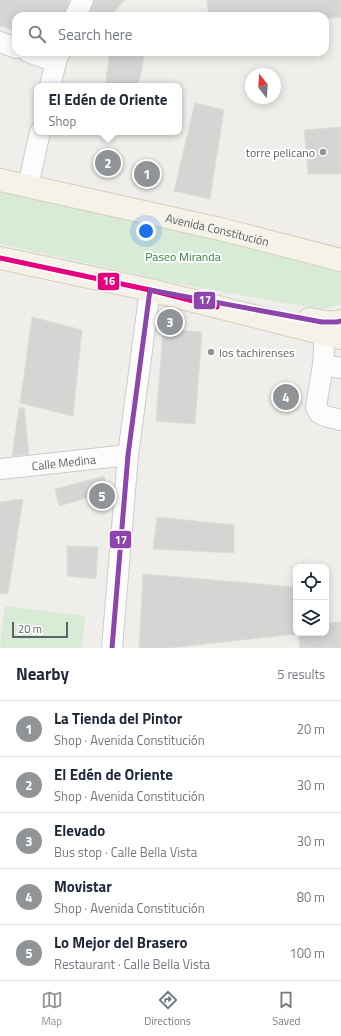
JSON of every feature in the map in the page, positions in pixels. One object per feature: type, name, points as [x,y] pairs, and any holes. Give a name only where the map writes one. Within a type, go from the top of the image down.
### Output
[{"type":"main road","name":"Avenida Constitución","points":[[0,180],[220,229],[341,260]]},
{"type":"main road","points":[[302,250],[341,254]]},
{"type":"main road","points":[[302,250],[341,266]]},
{"type":"main road","points":[[0,258],[150,290],[322,322],[337,322],[336,331]]},
{"type":"street","points":[[77,12],[82,0]]},
{"type":"street","points":[[0,42],[12,46]]},
{"type":"street","points":[[51,83],[58,57]]},
{"type":"street","points":[[28,186],[39,135]]},
{"type":"street","points":[[112,648],[128,455],[150,290]]},
{"type":"street","points":[[336,331],[332,366],[316,407],[319,413],[341,420]]},
{"type":"street","name":"Calle Medina","points":[[0,469],[128,455]]},
{"type":"green space","name":"Paseo Miranda","points":[[0,188],[228,238],[340,270],[341,304],[324,309],[285,303],[180,284],[0,244]]},
{"type":"green space","points":[[5,606],[85,616],[82,648],[0,648]]},
{"type":"building","points":[[0,0],[69,1],[65,12],[12,12],[12,29],[0,26]]},
{"type":"building","points":[[94,0],[125,0],[114,12],[90,12]]},
{"type":"building","points":[[207,0],[341,0],[341,17],[329,18],[329,12],[208,12]]},
{"type":"building","points":[[109,56],[144,56],[139,83],[105,83]]},
{"type":"building","points":[[195,103],[224,110],[210,199],[174,191]]},
{"type":"building","name":"torre pelicano","points":[[341,127],[341,174],[308,174],[304,130]]},
{"type":"building","points":[[32,317],[82,330],[73,416],[20,403]]},
{"type":"building","points":[[163,329],[202,332],[195,424],[156,421]]},
{"type":"building","points":[[19,408],[24,408],[29,454],[12,456]]},
{"type":"building","points":[[104,476],[108,492],[59,506],[55,489]]},
{"type":"building","points":[[23,499],[8,594],[0,593],[0,502]]},
{"type":"building","points":[[157,517],[234,525],[234,553],[153,549]]},
{"type":"building","points":[[67,546],[98,547],[96,579],[67,576]]},
{"type":"building","points":[[143,574],[293,587],[293,634],[169,648],[139,648]]},
{"type":"building","points":[[341,622],[341,648],[300,648],[298,636],[329,636],[329,623]]},
{"type":"transit line","name":"16","points":[[0,258],[150,290],[217,307]]},
{"type":"transit line","name":"17","points":[[112,648],[128,455],[150,290],[322,322],[341,321]]},
{"type":"place","name":"torre pelicano","points":[[323,152]]},
{"type":"place","name":"El Edén de Oriente","points":[[108,163]]},
{"type":"place","name":"La Tienda del Pintor","points":[[147,174]]},
{"type":"place","name":"Elevado","points":[[170,322]]},
{"type":"place","name":"los tachirenses","points":[[211,352]]},
{"type":"place","name":"Movistar","points":[[286,397]]},
{"type":"place","name":"Lo Mejor del Brasero","points":[[102,496]]}]
